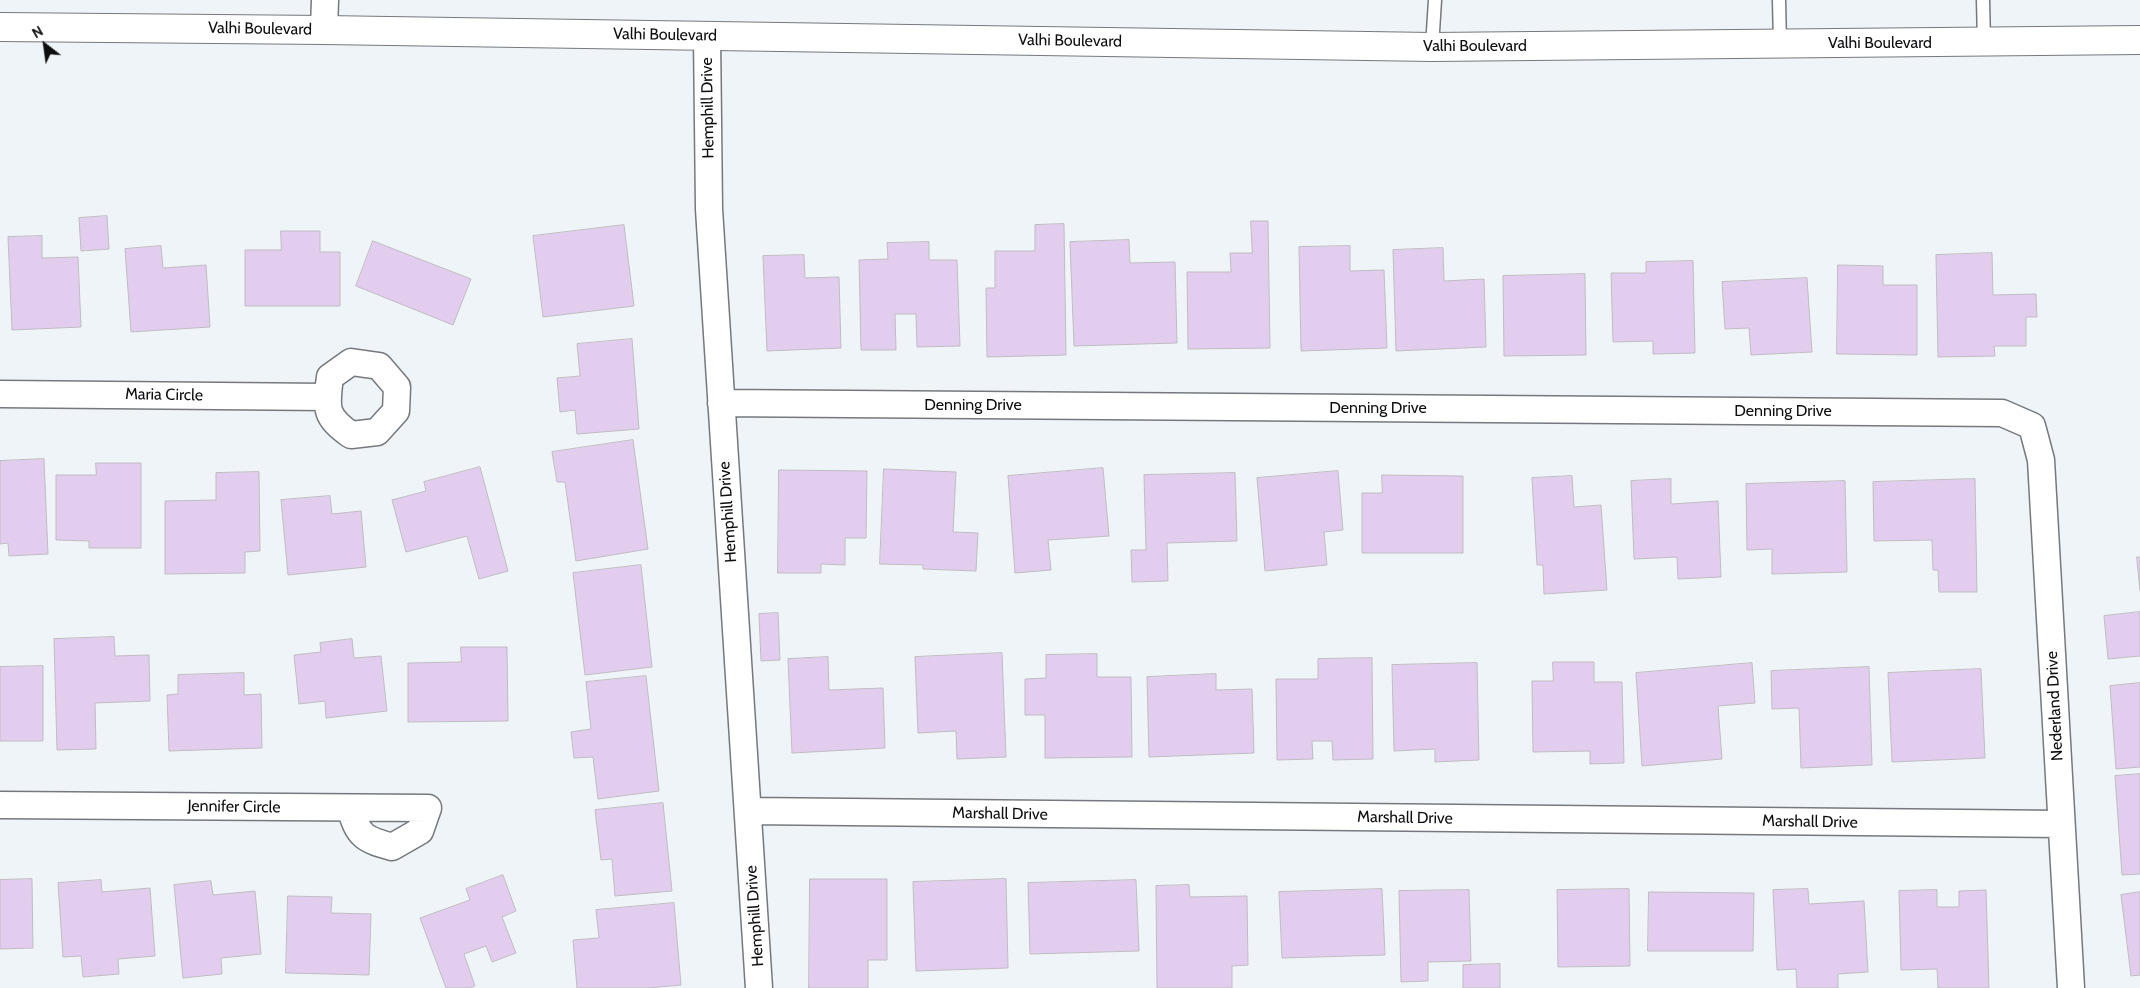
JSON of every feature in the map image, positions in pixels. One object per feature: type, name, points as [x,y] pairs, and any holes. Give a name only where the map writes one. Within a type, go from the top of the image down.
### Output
[{"type":"street","points":[[324,30],[325,0]]},
{"type":"street","name":"Valhi Boulevard","points":[[0,27],[324,30],[1432,47],[2140,40]]},
{"type":"street","name":"Hemphill Drive","points":[[706,36],[709,208],[759,988]]},
{"type":"street","name":"Maria Circle","points":[[0,394],[327,397]]},
{"type":"street","name":"Denning Drive","points":[[721,403],[2002,413],[2032,426]]},
{"type":"street","name":"Nederland Drive","points":[[2032,426],[2041,460],[2071,988]]},
{"type":"street","name":"Jennifer Circle","points":[[0,805],[428,808],[420,831],[392,847],[368,840],[356,827],[350,808]]},
{"type":"street","name":"Marshall Drive","points":[[748,811],[2062,824]]},
{"type":"lane","points":[[1432,47],[1435,0]]},
{"type":"lane","points":[[1780,0],[1780,44]]},
{"type":"lane","points":[[1983,0],[1984,42]]},
{"type":"building","points":[[107,216],[109,249],[81,251],[79,218]]},
{"type":"building","points":[[1251,221],[1268,221],[1270,348],[1188,349],[1187,272],[1231,272],[1230,253],[1252,253]]},
{"type":"building","points":[[1064,224],[1066,355],[987,357],[986,288],[995,288],[995,251],[1035,251],[1035,225]]},
{"type":"building","points":[[624,225],[634,306],[543,317],[533,236]]},
{"type":"building","points":[[281,231],[320,231],[320,252],[340,252],[340,306],[245,306],[245,250],[281,250]]},
{"type":"building","points":[[42,236],[42,258],[78,257],[81,327],[12,330],[8,237]]},
{"type":"building","points":[[1129,240],[1130,263],[1175,262],[1177,343],[1074,346],[1070,242]]},
{"type":"building","points":[[373,241],[471,279],[453,325],[356,286]]},
{"type":"building","points":[[929,242],[929,260],[957,260],[960,346],[917,347],[916,314],[895,314],[896,350],[861,350],[859,260],[888,259],[887,243]]},
{"type":"building","points":[[161,246],[163,268],[206,265],[210,327],[131,332],[125,249]]},
{"type":"building","points":[[1350,246],[1350,271],[1384,270],[1387,348],[1301,351],[1299,247]]},
{"type":"building","points":[[1443,248],[1444,281],[1484,279],[1486,347],[1396,351],[1393,250]]},
{"type":"building","points":[[1992,253],[1993,295],[2036,294],[2037,317],[2026,317],[2026,346],[1994,346],[1995,356],[1938,357],[1936,255]]},
{"type":"building","points":[[804,255],[805,278],[839,277],[841,348],[767,351],[763,256]]},
{"type":"building","points":[[1693,261],[1695,353],[1653,354],[1653,341],[1613,342],[1611,273],[1646,273],[1646,262]]},
{"type":"building","points":[[1838,265],[1883,266],[1883,285],[1917,285],[1917,355],[1837,354]]},
{"type":"building","points":[[1585,274],[1586,355],[1504,356],[1503,276]]},
{"type":"building","points":[[1807,278],[1812,352],[1751,355],[1749,328],[1725,329],[1722,282]]},
{"type":"building","points":[[632,339],[639,429],[577,434],[575,410],[560,412],[557,378],[580,376],[577,344]]},
{"type":"building","points":[[633,440],[648,549],[576,561],[565,482],[557,482],[552,452]]},
{"type":"building","points":[[44,459],[48,554],[9,556],[8,543],[0,544],[0,461]]},
{"type":"building","points":[[96,463],[141,463],[141,548],[89,548],[89,541],[56,540],[56,475],[96,475]]},
{"type":"building","points":[[480,467],[508,571],[479,579],[467,536],[406,552],[392,500],[426,491],[424,482]]},
{"type":"building","points":[[1103,468],[1109,536],[1048,540],[1051,570],[1015,573],[1008,476]]},
{"type":"building","points":[[884,469],[956,472],[953,532],[978,533],[976,571],[923,569],[923,565],[880,564]]},
{"type":"building","points":[[779,470],[867,471],[866,538],[845,538],[845,565],[821,564],[821,573],[778,573]]},
{"type":"building","points":[[1338,471],[1343,530],[1324,532],[1327,565],[1265,571],[1257,478]]},
{"type":"building","points":[[259,472],[260,551],[245,552],[245,573],[165,574],[165,501],[216,500],[216,473]]},
{"type":"building","points":[[1235,473],[1237,541],[1167,543],[1168,581],[1132,582],[1131,550],[1146,550],[1144,475]]},
{"type":"building","points":[[1382,475],[1463,476],[1463,553],[1362,553],[1362,493],[1382,493]]},
{"type":"building","points":[[1572,476],[1574,507],[1601,505],[1607,590],[1544,594],[1543,565],[1537,565],[1532,478]]},
{"type":"building","points":[[1671,479],[1671,504],[1718,501],[1721,577],[1678,579],[1677,557],[1634,559],[1631,481]]},
{"type":"building","points":[[1975,479],[1977,592],[1939,592],[1938,570],[1933,570],[1932,540],[1874,541],[1873,482]]},
{"type":"building","points":[[1845,481],[1847,572],[1772,574],[1772,549],[1747,550],[1746,484]]},
{"type":"building","points":[[330,496],[332,514],[361,511],[366,567],[288,575],[281,500]]},
{"type":"building","points":[[2137,557],[2140,557],[2140,590]]},
{"type":"building","points":[[641,565],[652,667],[585,675],[573,573]]},
{"type":"building","points":[[2140,612],[2140,656],[2108,659],[2104,616]]},
{"type":"building","points":[[778,613],[780,660],[761,661],[759,614]]},
{"type":"building","points":[[114,637],[115,656],[149,655],[150,701],[95,703],[96,749],[57,750],[54,639]]},
{"type":"building","points":[[352,639],[354,658],[381,656],[387,711],[326,718],[325,701],[299,704],[294,655],[321,652],[320,643]]},
{"type":"building","points":[[461,647],[507,647],[508,721],[408,722],[408,663],[461,662]]},
{"type":"building","points":[[1002,653],[1006,757],[957,759],[956,731],[918,733],[915,657]]},
{"type":"building","points":[[1097,654],[1097,677],[1131,677],[1132,757],[1045,758],[1045,715],[1025,715],[1025,679],[1046,678],[1046,655]]},
{"type":"building","points":[[828,657],[829,690],[883,688],[885,748],[792,753],[788,659]]},
{"type":"building","points":[[1372,658],[1373,759],[1333,760],[1332,741],[1312,741],[1313,759],[1277,760],[1276,679],[1318,679],[1318,659]]},
{"type":"building","points":[[1553,662],[1594,662],[1594,682],[1622,682],[1624,763],[1590,764],[1590,751],[1533,752],[1532,681],[1553,681]]},
{"type":"building","points":[[1477,663],[1479,760],[1435,762],[1435,749],[1394,751],[1392,665]]},
{"type":"building","points":[[1752,663],[1755,703],[1718,706],[1722,759],[1642,766],[1636,673]]},
{"type":"building","points":[[43,666],[43,741],[0,741],[0,667]]},
{"type":"building","points":[[1869,667],[1872,765],[1801,768],[1799,708],[1772,709],[1771,671]]},
{"type":"building","points":[[1981,669],[1985,758],[1892,762],[1888,673]]},
{"type":"building","points":[[244,673],[244,695],[261,694],[262,748],[169,751],[167,695],[178,694],[178,675]]},
{"type":"building","points":[[1216,674],[1216,690],[1252,689],[1254,753],[1149,757],[1147,677]]},
{"type":"building","points":[[646,676],[659,791],[598,799],[593,757],[574,758],[571,732],[591,729],[586,682]]},
{"type":"building","points":[[2140,683],[2140,767],[2116,769],[2110,686]]},
{"type":"building","points":[[2140,774],[2140,874],[2122,875],[2115,776]]},
{"type":"building","points":[[663,803],[672,891],[615,896],[612,859],[601,860],[595,810]]},
{"type":"building","points":[[503,875],[516,911],[502,917],[516,953],[492,962],[486,946],[464,954],[475,986],[470,988],[446,988],[420,918],[470,900],[466,889]]},
{"type":"building","points":[[32,879],[33,948],[0,949],[0,880]]},
{"type":"building","points":[[810,879],[887,879],[887,960],[868,960],[868,988],[809,988]]},
{"type":"building","points":[[1006,879],[1008,968],[916,971],[913,882]]},
{"type":"building","points":[[101,880],[102,892],[150,888],[155,956],[118,959],[119,974],[83,977],[81,956],[63,957],[58,883]]},
{"type":"building","points":[[1136,880],[1139,951],[1030,954],[1028,883]]},
{"type":"building","points":[[211,881],[213,895],[255,891],[261,954],[221,958],[222,974],[183,978],[174,885]]},
{"type":"building","points":[[1189,885],[1190,897],[1247,896],[1248,965],[1232,966],[1232,988],[1157,988],[1156,886]]},
{"type":"building","points":[[1382,889],[1385,955],[1282,958],[1279,892]]},
{"type":"building","points":[[1629,889],[1630,966],[1558,967],[1557,890]]},
{"type":"building","points":[[1808,889],[1809,904],[1864,901],[1868,972],[1838,974],[1838,988],[1797,988],[1796,969],[1777,970],[1773,890]]},
{"type":"building","points":[[1469,890],[1471,961],[1428,962],[1428,981],[1401,982],[1399,891]]},
{"type":"building","points":[[1937,890],[1937,907],[1959,907],[1959,891],[1986,890],[1989,988],[1938,988],[1937,969],[1901,970],[1899,891]]},
{"type":"building","points":[[1649,892],[1754,893],[1753,951],[1648,951]]},
{"type":"building","points":[[2140,892],[2140,975],[2131,976],[2121,895]]},
{"type":"building","points":[[288,896],[332,897],[331,913],[371,914],[369,975],[286,973]]},
{"type":"building","points":[[674,903],[681,985],[648,988],[577,988],[573,940],[599,938],[596,910]]},
{"type":"building","points":[[1500,964],[1500,988],[1463,988],[1463,965]]}]
